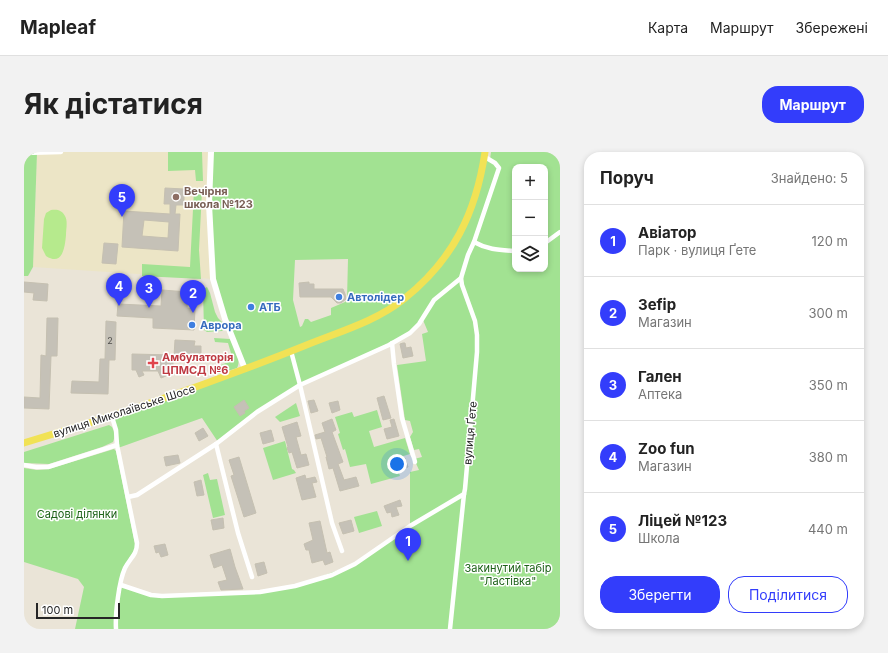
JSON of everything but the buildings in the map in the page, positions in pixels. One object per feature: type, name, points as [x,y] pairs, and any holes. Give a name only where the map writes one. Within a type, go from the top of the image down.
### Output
[{"type":"main road","name":"вулиця Миколаївське Шосе","points":[[24,443],[112,416],[245,369],[369,320],[404,299],[420,285],[450,250],[464,226],[476,198],[485,155]]},
{"type":"street","points":[[24,153],[60,152]]},
{"type":"street","points":[[211,152],[209,208],[212,279],[225,319],[245,369]]},
{"type":"street","points":[[128,497],[137,495],[216,444],[257,412],[300,385],[392,343],[415,329],[423,319],[434,300],[461,278],[499,168],[485,155]]},
{"type":"street","points":[[548,241],[560,232]]},
{"type":"street","points":[[474,242],[492,250],[512,251]]},
{"type":"street","name":"вулиця Ґете","points":[[450,629],[465,490],[477,352],[475,321],[464,292],[461,278]]},
{"type":"street","points":[[392,343],[402,418],[414,462]]},
{"type":"street","points":[[291,351],[332,523],[342,551]]},
{"type":"street","points":[[112,416],[116,430],[116,445],[137,543],[137,551],[125,568],[116,611],[116,629]]},
{"type":"street","points":[[216,444],[238,533],[252,577]]},
{"type":"street","points":[[24,465],[48,467],[116,445]]},
{"type":"street","points":[[121,585],[151,595],[162,596],[260,592],[295,586],[332,575],[355,564],[410,526],[464,494]]},
{"type":"shaded area","points":[[211,152],[213,279],[33,267],[37,153]]},
{"type":"green space","points":[[168,152],[202,152],[203,181],[196,181],[195,170],[168,171]]},
{"type":"green space","points":[[211,152],[485,152],[485,157],[490,159],[491,152],[560,152],[560,629],[75,629],[84,587],[78,579],[24,562],[24,468],[37,470],[49,469],[114,449],[116,451],[135,544],[135,550],[129,558],[121,585],[151,595],[256,592],[295,586],[355,564],[410,526],[410,472],[419,470],[414,459],[422,457],[419,449],[414,450],[410,437],[413,432],[410,421],[405,420],[397,365],[426,361],[422,334],[428,332],[423,320],[410,333],[300,385],[257,412],[218,442],[202,418],[118,448],[112,417],[245,369],[213,279]],"holes":[[[348,259],[347,299],[345,302],[331,308],[331,315],[311,322],[308,319],[305,319],[300,327],[293,300],[295,260]]]},
{"type":"green space","points":[[24,153],[37,153],[33,267],[28,276],[24,276]]},
{"type":"green space","points":[[194,190],[202,191],[199,250],[201,279],[142,276],[142,264],[190,267]]},
{"type":"green space","points":[[51,210],[61,211],[66,218],[67,225],[64,249],[60,257],[56,259],[46,256],[42,248],[44,219],[46,213]]},
{"type":"green space","points":[[207,287],[215,312],[224,324],[225,328],[222,331],[207,332],[204,330],[203,289]]},
{"type":"green space","points":[[214,338],[230,339],[239,361],[237,368],[219,374],[217,372],[216,367],[233,360],[228,343],[215,342]]},
{"type":"green space","points":[[296,403],[300,416],[280,422],[275,417]]},
{"type":"green space","points":[[377,410],[382,427],[369,431],[374,447],[405,438],[410,454],[394,459],[400,476],[371,484],[366,464],[350,467],[345,449],[343,450],[338,434],[340,433],[335,417],[352,412],[354,417]]},
{"type":"green space","points":[[109,425],[114,431],[114,440],[113,442],[102,447],[49,464],[24,463],[24,452]]},
{"type":"green space","points":[[285,441],[292,469],[296,473],[273,480],[263,448]]},
{"type":"green space","points":[[208,473],[210,480],[217,479],[225,515],[213,518],[203,475]]},
{"type":"green space","points":[[377,511],[382,526],[359,533],[354,517]]},
{"type":"place","name":"Вечірня школа №123","points":[[176,197]]},
{"type":"place","name":"Ліцей №123","points":[[122,217]]},
{"type":"place","name":"Автолідер","points":[[339,297]]},
{"type":"place","name":"Zoo fun","points":[[119,306]]},
{"type":"place","name":"АТБ","points":[[251,307]]},
{"type":"place","name":"Гален","points":[[149,308]]},
{"type":"place","name":"Зеfір","points":[[193,313]]},
{"type":"place","name":"Аврора","points":[[192,325]]},
{"type":"place","name":"Амбулаторія ЦПМСД №6","points":[[153,363]]},
{"type":"place","name":"Авіатор","points":[[408,561]]},
{"type":"park label","name":"Садові ділянки","points":[[77,514]]},
{"type":"park label","name":"Закинутий табір \"Ластівка\"","points":[[508,574]]}]
